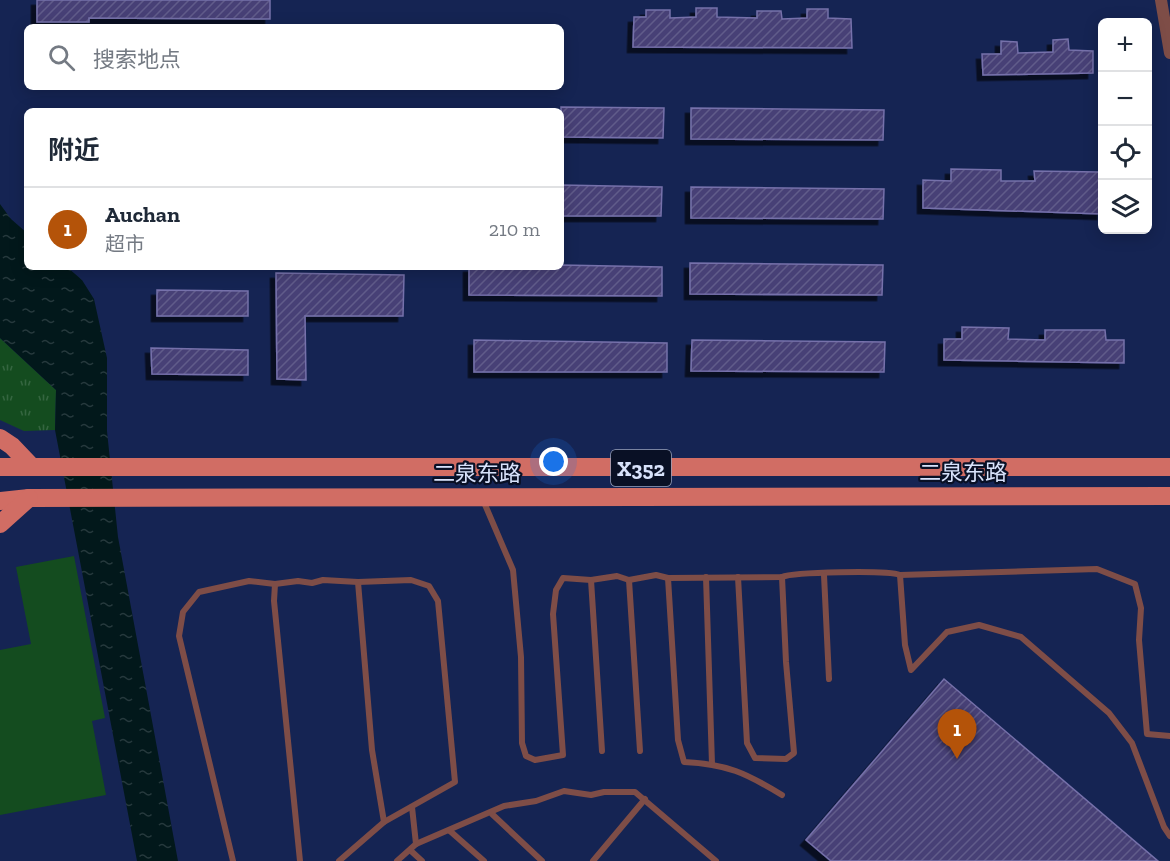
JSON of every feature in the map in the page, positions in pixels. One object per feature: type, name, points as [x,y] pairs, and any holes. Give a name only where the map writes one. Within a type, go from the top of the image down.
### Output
[{"type":"main road","points":[[0,438],[12,446],[32,467]]},
{"type":"main road","name":"二泉东路","points":[[0,467],[1170,467]]},
{"type":"main road","name":"二泉东路","points":[[0,501],[29,498],[114,500],[1170,496]]},
{"type":"main road","points":[[0,524],[29,498]]},
{"type":"street","points":[[1161,0],[1170,54]]},
{"type":"lane","points":[[482,497],[513,570],[521,657],[522,743],[526,756],[535,760],[563,755],[553,614],[555,591],[563,578],[591,580],[617,576],[629,580],[656,575],[668,578],[782,577],[791,573],[824,575],[889,571],[900,575],[1097,569],[1135,584],[1141,608],[1139,640],[1147,734],[1170,736]]},
{"type":"lane","points":[[824,575],[829,679]]},
{"type":"lane","points":[[900,575],[905,645],[911,670],[947,632],[980,625],[1021,637],[1109,713],[1132,743],[1164,827],[1170,836]]},
{"type":"lane","points":[[706,577],[712,764]]},
{"type":"lane","points":[[738,577],[747,743],[755,758],[786,759],[794,753],[782,577]]},
{"type":"lane","points":[[668,578],[678,740],[684,762],[712,764],[745,773],[782,795]]},
{"type":"lane","points":[[233,861],[179,636],[183,612],[199,592],[249,581],[275,584],[298,581],[312,583],[323,580],[358,582],[411,580],[429,586],[438,602],[455,782],[384,822],[339,861]]},
{"type":"lane","points":[[591,580],[602,751]]},
{"type":"lane","points":[[629,580],[640,751]]},
{"type":"lane","points":[[358,582],[372,750],[384,822]]},
{"type":"lane","points":[[275,584],[274,602],[300,861]]},
{"type":"lane","points":[[397,861],[416,844],[450,831],[479,815],[492,814],[504,806],[536,801],[564,791],[591,795],[604,792],[635,792],[716,861]]},
{"type":"lane","points":[[596,860],[645,799]]},
{"type":"lane","points":[[412,807],[416,844]]},
{"type":"lane","points":[[492,814],[542,861]]},
{"type":"lane","points":[[450,831],[484,861]]},
{"type":"lane","points":[[410,850],[422,861]]},
{"type":"green space","points":[[0,338],[56,390],[55,430],[24,431],[0,420]]},
{"type":"green space","points":[[74,556],[105,718],[92,721],[106,795],[0,815],[0,650],[31,644],[16,567]]},
{"type":"water","points":[[0,204],[11,219],[24,230],[24,270],[70,270],[82,280],[94,299],[107,358],[107,431],[118,537],[178,861],[137,861],[55,430],[56,390],[0,338]]},
{"type":"building","points":[[37,0],[270,0],[270,19],[89,18],[89,22],[37,22]]},
{"type":"building","points":[[696,8],[717,8],[717,17],[757,18],[757,11],[781,11],[782,19],[807,18],[807,9],[828,9],[828,18],[851,19],[852,48],[633,47],[634,17],[646,17],[646,10],[670,10],[670,18],[696,17]]},
{"type":"building","points":[[1068,39],[1069,50],[1093,51],[1093,73],[983,75],[982,54],[1001,54],[1001,41],[1017,42],[1018,53],[1053,52],[1053,40]]},
{"type":"building","points":[[561,107],[664,108],[663,138],[564,137],[564,108]]},
{"type":"building","points":[[691,108],[884,110],[883,140],[691,139]]},
{"type":"building","points":[[951,169],[1001,170],[1001,181],[1035,181],[1034,171],[1098,172],[1098,214],[923,208],[923,180],[951,181]]},
{"type":"building","points":[[564,185],[662,187],[661,216],[564,216]]},
{"type":"building","points":[[691,187],[884,189],[883,219],[691,218]]},
{"type":"building","points":[[690,263],[883,265],[882,295],[690,294]]},
{"type":"building","points":[[564,265],[662,267],[662,296],[469,295],[469,270],[564,270]]},
{"type":"building","points":[[276,273],[404,275],[403,316],[305,316],[306,380],[277,379]]},
{"type":"building","points":[[157,290],[248,291],[248,316],[157,316]]},
{"type":"building","points":[[962,327],[1009,328],[1008,339],[1045,340],[1045,330],[1105,330],[1106,340],[1124,340],[1124,363],[944,360],[944,339],[962,339]]},
{"type":"building","points":[[474,340],[667,343],[667,372],[474,372]]},
{"type":"building","points":[[692,340],[885,342],[884,372],[691,371]]},
{"type":"building","points":[[151,348],[248,350],[248,375],[152,374]]},
{"type":"building","points":[[944,679],[1158,861],[831,861],[806,840]]},
{"type":"place","name":"Auchan","points":[[957,759]]}]
